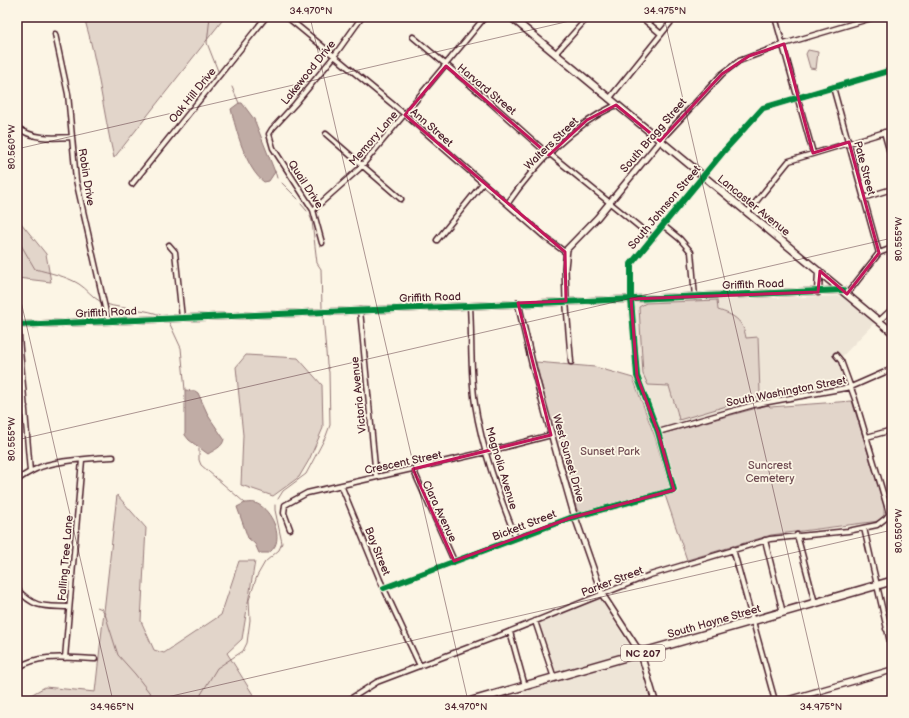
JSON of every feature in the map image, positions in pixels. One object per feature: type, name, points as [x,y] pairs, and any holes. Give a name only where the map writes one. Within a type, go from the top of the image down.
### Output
[{"type":"main road","name":"Lancaster Avenue","points":[[511,17],[892,332]]},
{"type":"main road","points":[[818,292],[820,271]]},
{"type":"main road","name":"South Hayne Street","points":[[472,701],[641,654],[892,581]]},
{"type":"street","name":"Oak Hill Drive","points":[[132,184],[266,17]]},
{"type":"street","name":"Ann Street","points":[[287,17],[405,115],[546,238],[565,252]]},
{"type":"street","name":"Lakewood Drive","points":[[269,137],[272,129],[296,104],[334,57],[362,17]]},
{"type":"street","name":"Memory Lane","points":[[314,210],[362,166],[485,17]]},
{"type":"street","points":[[555,54],[588,17]]},
{"type":"street","points":[[641,17],[662,34]]},
{"type":"street","points":[[609,99],[675,17]]},
{"type":"street","points":[[776,17],[813,153]]},
{"type":"street","name":"South Bragg Street","points":[[565,252],[609,203],[660,141],[722,74],[749,56],[875,17]]},
{"type":"street","points":[[890,17],[892,23]]},
{"type":"street","name":"Robin Drive","points":[[55,34],[68,94],[76,180],[108,321]]},
{"type":"street","name":"Harvard Street","points":[[413,37],[549,154],[653,238]]},
{"type":"street","name":"South Johnson Street","points":[[674,490],[658,432],[637,376],[631,299],[631,264],[664,226],[703,176],[763,108],[798,96],[892,70]]},
{"type":"street","name":"Pate Street","points":[[833,87],[879,253]]},
{"type":"street","name":"Walters Street","points":[[508,204],[549,154],[587,120],[616,105]]},
{"type":"street","points":[[17,127],[32,136],[46,138],[72,137]]},
{"type":"street","points":[[748,213],[789,161],[892,130]]},
{"type":"street","points":[[884,132],[892,160]]},
{"type":"street","points":[[326,134],[401,199]]},
{"type":"street","name":"Quail Drive","points":[[269,137],[271,145],[285,169],[314,210],[322,243]]},
{"type":"street","points":[[436,240],[483,183]]},
{"type":"street","points":[[864,198],[892,189]]},
{"type":"street","points":[[664,226],[691,252],[695,297]]},
{"type":"street","points":[[169,245],[175,252],[182,318]]},
{"type":"street","points":[[845,292],[879,253],[892,248]]},
{"type":"street","points":[[565,252],[566,301],[571,362]]},
{"type":"street","name":"Griffith Road","points":[[18,325],[566,301],[845,292]]},
{"type":"street","name":"West Sunset Drive","points":[[518,303],[532,367],[551,435],[602,594],[641,654],[655,701]]},
{"type":"street","name":"Magnolia Avenue","points":[[470,306],[473,386],[477,415],[486,452],[516,538]]},
{"type":"street","points":[[879,321],[892,309]]},
{"type":"street","name":"Victoria Avenue","points":[[360,310],[376,477]]},
{"type":"street","points":[[18,325],[30,472]]},
{"type":"street","points":[[836,355],[841,360],[851,388],[891,512]]},
{"type":"street","name":"South Washington Street","points":[[658,432],[757,404],[851,388],[892,369]]},
{"type":"street","points":[[17,408],[25,406]]},
{"type":"street","points":[[867,437],[892,430]]},
{"type":"street","name":"Crescent Street","points":[[290,529],[284,513],[285,504],[307,493],[486,452],[551,435]]},
{"type":"street","points":[[17,480],[45,465],[113,457]]},
{"type":"street","name":"Falling Tree Lane","points":[[65,658],[82,460]]},
{"type":"street","name":"Clara Avenue","points":[[413,469],[454,561]]},
{"type":"street","name":"Bay Street","points":[[341,485],[384,588],[420,666]]},
{"type":"street","name":"Bickett Street","points":[[384,588],[576,516],[674,490]]},
{"type":"street","name":"Parker Street","points":[[347,701],[377,682],[510,632],[650,575],[765,540],[864,528],[877,525],[891,512]]},
{"type":"street","points":[[864,528],[892,651]]},
{"type":"street","points":[[797,535],[815,603]]},
{"type":"street","points":[[765,540],[783,613]]},
{"type":"street","points":[[733,549],[774,701]]},
{"type":"street","points":[[17,589],[32,604],[70,607]]},
{"type":"street","points":[[535,621],[554,678]]},
{"type":"street","points":[[886,629],[892,627]]},
{"type":"street","points":[[510,632],[524,686]]},
{"type":"street","points":[[17,668],[41,658],[94,659]]},
{"type":"street","points":[[784,701],[892,670]]},
{"type":"highlighted area","points":[[784,44],[813,153],[849,142],[879,253],[847,294],[820,271],[818,292],[631,299],[637,376],[658,432],[674,490],[570,518],[454,561],[413,469],[551,435],[518,303],[566,301],[565,252],[405,115],[446,66],[549,155],[587,120],[616,105],[660,141],[722,74],[749,56]]},
{"type":"shaded area","points":[[239,103],[242,103],[254,119],[275,172],[269,181],[264,182],[258,176],[247,159],[231,109]]},
{"type":"shaded area","points":[[841,296],[875,322],[837,362],[848,386],[759,399],[658,429],[639,375],[635,302]]},
{"type":"shaded area","points":[[185,390],[195,391],[198,393],[209,417],[224,439],[220,446],[208,454],[189,440],[185,435]]},
{"type":"shaded area","points":[[245,503],[260,505],[265,509],[273,521],[277,534],[277,540],[275,547],[269,553],[259,553],[255,544],[248,538],[237,507]]},
{"type":"shaded area","points":[[600,598],[637,658],[651,701],[526,701],[522,689],[556,680],[538,623]]},
{"type":"green space","points":[[84,17],[225,17],[114,158],[93,52]]},
{"type":"green space","points":[[808,50],[818,52],[816,69],[810,68],[806,54]]},
{"type":"green space","points":[[17,218],[46,254],[51,282],[17,278]]},
{"type":"green space","points":[[717,300],[718,310],[737,319],[743,327],[746,338],[758,337],[760,393],[757,397],[679,420],[669,386],[648,385],[643,374],[639,307],[646,303]]},
{"type":"green space","points":[[246,355],[298,358],[322,385],[323,428],[309,460],[299,477],[273,496],[241,485],[243,435],[236,367]]},
{"type":"green space","name":"Sunset Park","points":[[536,362],[595,367],[633,378],[655,437],[670,488],[580,512],[577,510],[551,424]]},
{"type":"green space","name":"Suncrest Cemetery","points":[[852,401],[884,505],[884,517],[879,521],[771,535],[687,560],[665,495],[677,492],[661,434],[768,405],[770,407]]},
{"type":"green space","points":[[117,495],[146,528],[141,621],[154,650],[164,653],[221,615],[239,561],[255,561],[242,639],[227,653],[257,701],[20,701],[45,687],[95,692]]},
{"type":"waterway","points":[[210,17],[207,43],[218,71]]},
{"type":"waterway","points":[[232,87],[239,103]]},
{"type":"waterway","points":[[275,171],[277,178]]},
{"type":"waterway","points":[[282,183],[298,199]]},
{"type":"waterway","points":[[301,204],[307,211]]},
{"type":"waterway","points":[[310,216],[312,221],[317,263],[321,269],[322,308]]},
{"type":"waterway","points":[[17,238],[35,269],[74,281],[101,302]]},
{"type":"waterway","points":[[106,304],[156,313],[163,316]]},
{"type":"waterway","points":[[278,499],[283,491],[306,474],[326,436],[330,425],[329,372],[323,316]]},
{"type":"waterway","points":[[168,320],[181,348],[185,390]]},
{"type":"waterway","points":[[199,449],[199,460],[201,465],[245,503]]},
{"type":"waterway","points":[[197,701],[217,668],[243,651],[247,643],[250,620],[249,600],[257,576],[265,562],[279,550],[282,543],[275,505]]},
{"type":"waterway","points":[[97,607],[102,609],[105,614],[118,655],[156,701]]},
{"type":"cycle path","points":[[384,588],[570,518],[674,490],[658,432],[637,376],[631,299],[631,264],[723,152],[763,108],[892,70]]},
{"type":"cycle path","points":[[17,325],[843,290]]}]
